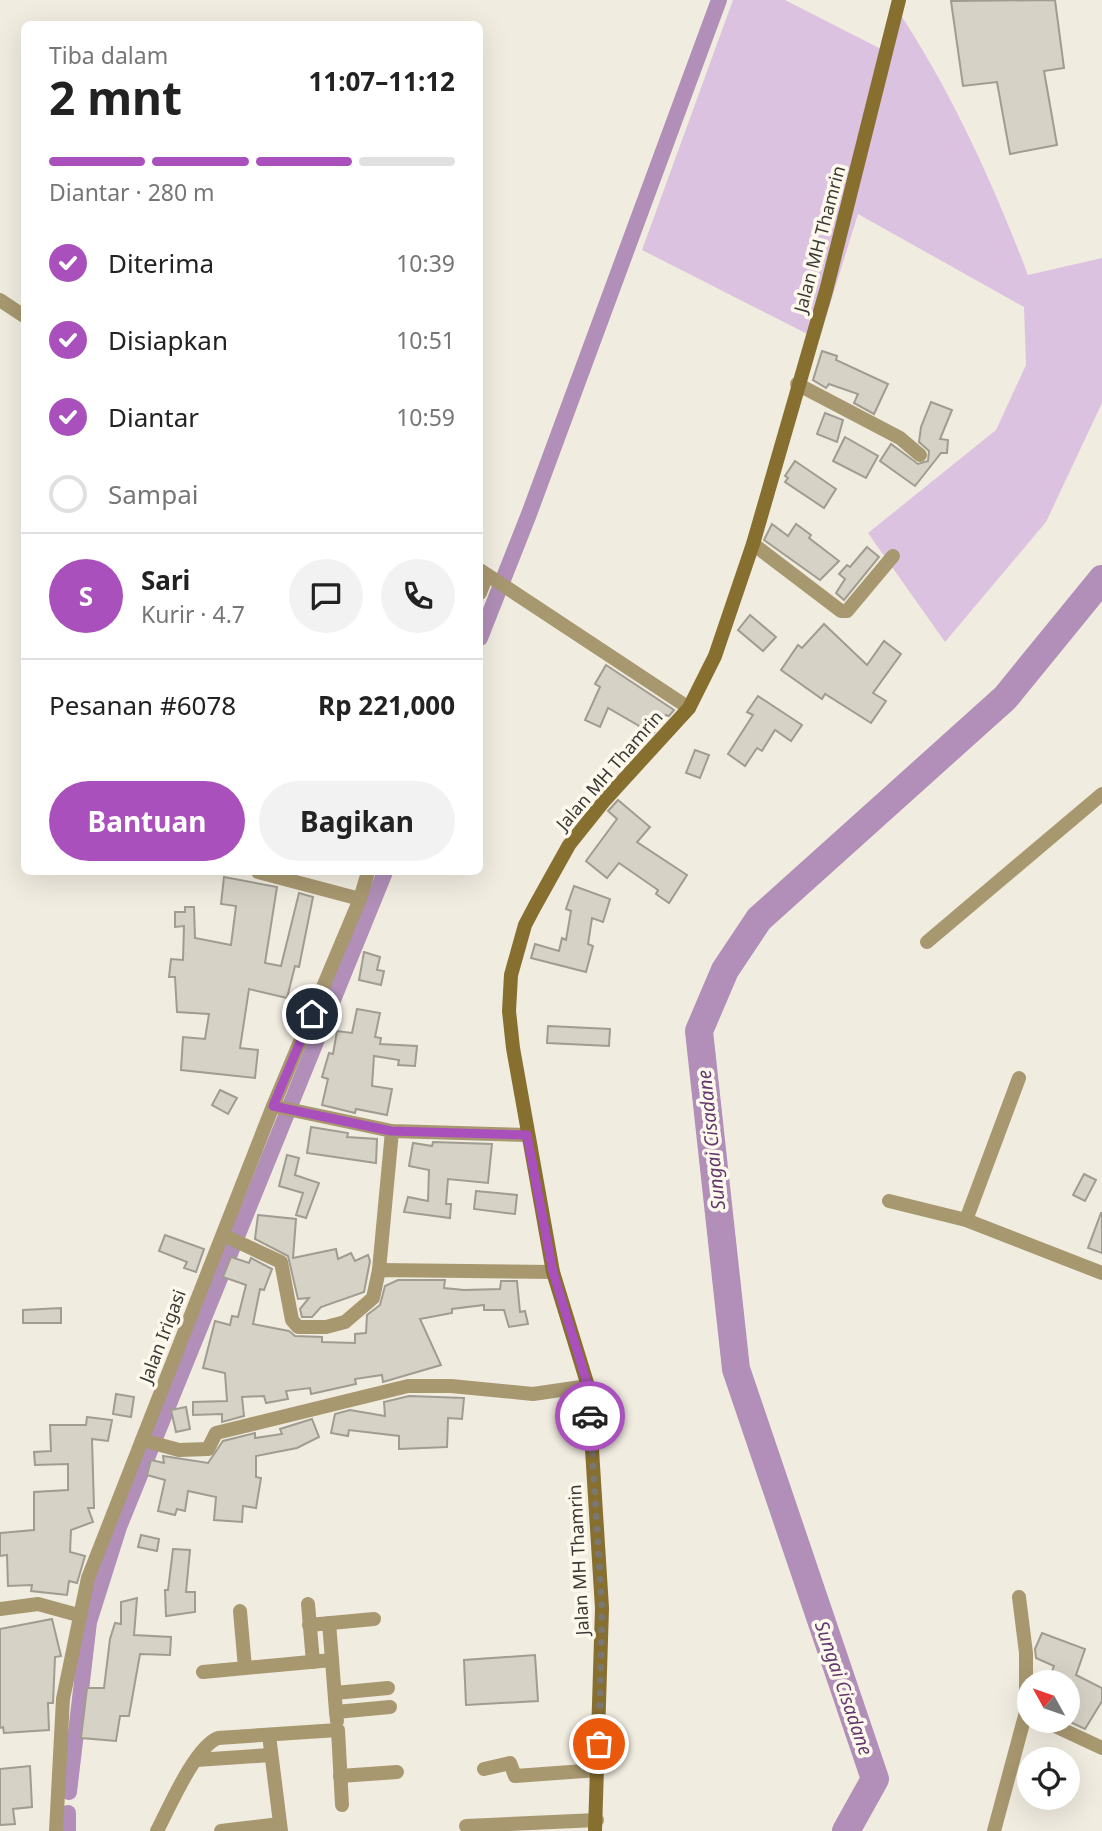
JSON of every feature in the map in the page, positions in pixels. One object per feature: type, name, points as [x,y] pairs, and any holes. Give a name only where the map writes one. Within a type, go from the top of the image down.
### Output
[{"type":"street","name":"Jalan MH Thamrin","points":[[596,1826],[602,1608],[588,1386],[553,1272],[527,1135],[509,1011],[511,975],[525,925],[569,845],[604,800],[689,708],[715,656],[753,544],[826,291],[899,0]]},
{"type":"street","points":[[0,300],[21,314]]},
{"type":"street","points":[[797,384],[900,438],[920,455]]},
{"type":"street","points":[[753,544],[841,611],[847,611],[893,556]]},
{"type":"street","points":[[486,574],[689,708]]},
{"type":"street","points":[[927,942],[1102,794]]},
{"type":"street","points":[[269,875],[360,899]]},
{"type":"street","name":"Jalan Irigasi","points":[[55,1831],[63,1699],[78,1615],[92,1567],[151,1443],[368,875]]},
{"type":"street","points":[[966,1220],[1019,1078]]},
{"type":"street","points":[[281,1108],[391,1131],[527,1135]]},
{"type":"street","points":[[231,1238],[281,1262],[292,1320],[298,1327],[326,1327],[345,1322],[373,1298],[379,1270],[391,1131]]},
{"type":"street","points":[[889,1201],[966,1220],[1102,1273]]},
{"type":"street","points":[[379,1270],[553,1272]]},
{"type":"street","points":[[151,1443],[179,1450],[208,1449],[216,1433],[408,1386],[451,1386],[533,1394],[588,1386]]},
{"type":"street","points":[[1019,1597],[1027,1670]]},
{"type":"street","points":[[0,1609],[38,1604],[78,1615]]},
{"type":"street","points":[[307,1604],[313,1662]]},
{"type":"street","points":[[240,1611],[245,1668]]},
{"type":"street","points":[[309,1625],[374,1619]]},
{"type":"street","points":[[328,1623],[342,1805]]},
{"type":"street","points":[[203,1672],[332,1660]]},
{"type":"street","points":[[335,1693],[388,1688]]},
{"type":"street","points":[[336,1712],[390,1707]]},
{"type":"street","points":[[157,1831],[196,1760],[216,1738],[338,1730]]},
{"type":"street","points":[[994,1831],[1022,1733]]},
{"type":"street","points":[[1070,1733],[1102,1748]]},
{"type":"street","points":[[221,1831],[281,1827],[269,1735]]},
{"type":"street","points":[[196,1760],[271,1755]]},
{"type":"street","points":[[484,1769],[510,1763],[515,1776],[598,1770]]},
{"type":"street","points":[[340,1776],[397,1772]]},
{"type":"street","points":[[466,1826],[596,1826]]},
{"type":"shaded area","points":[[733,0],[785,0],[883,50],[896,8],[935,71],[970,138],[1028,275],[1102,258],[1102,403],[1046,522],[945,642],[868,533],[996,430],[1026,365],[1024,307],[858,214],[819,340],[642,250]]},
{"type":"building","points":[[1055,0],[1064,68],[1044,71],[1057,145],[1010,154],[997,82],[963,86],[951,1]]},
{"type":"building","points":[[822,351],[837,356],[836,360],[888,384],[874,414],[854,403],[858,394],[829,384],[826,388],[813,380]]},
{"type":"building","points":[[931,402],[952,410],[940,439],[948,440],[947,453],[941,453],[915,486],[880,461],[891,444],[918,464],[928,461],[929,451],[919,442],[921,427]]},
{"type":"building","points":[[825,413],[843,420],[837,442],[817,434]]},
{"type":"building","points":[[845,437],[878,456],[866,478],[833,461]]},
{"type":"building","points":[[795,461],[836,489],[824,508],[785,482],[788,478],[785,476]]},
{"type":"building","points":[[772,524],[788,536],[796,524],[811,535],[809,538],[839,561],[820,580],[764,540]]},
{"type":"building","points":[[867,547],[879,557],[844,600],[836,593],[845,579],[839,574],[847,565],[850,567]]},
{"type":"building","points":[[750,615],[776,637],[763,651],[738,630]]},
{"type":"building","points":[[824,624],[867,665],[884,641],[901,654],[873,693],[886,701],[871,723],[825,694],[822,699],[781,670],[798,645],[802,648]]},
{"type":"building","points":[[606,665],[674,710],[669,716],[666,715],[653,734],[608,708],[600,727],[585,720],[600,687],[595,684]]},
{"type":"building","points":[[758,696],[802,725],[791,741],[775,730],[762,751],[757,748],[745,766],[728,754],[753,715],[747,712]]},
{"type":"building","points":[[695,750],[709,755],[700,778],[686,773]]},
{"type":"building","points":[[618,800],[650,827],[637,842],[687,875],[669,903],[656,894],[658,890],[619,863],[607,878],[586,861],[617,819],[608,811]]},
{"type":"building","points":[[224,877],[277,887],[265,963],[281,966],[299,893],[313,897],[299,967],[295,966],[287,998],[249,989],[240,1048],[258,1050],[255,1078],[181,1070],[183,1037],[205,1039],[209,1014],[177,1012],[175,977],[169,977],[171,959],[183,960],[184,926],[175,927],[175,912],[185,912],[185,907],[194,907],[195,938],[231,945],[236,906],[221,904]]},
{"type":"building","points":[[574,886],[610,899],[603,922],[592,918],[588,944],[593,946],[586,972],[531,958],[535,944],[559,951],[562,938],[566,940],[571,911],[566,909]]},
{"type":"building","points":[[364,952],[380,957],[377,970],[384,971],[381,985],[359,980]]},
{"type":"building","points":[[357,1009],[380,1013],[375,1037],[381,1038],[380,1044],[417,1046],[415,1066],[398,1065],[399,1060],[374,1056],[372,1086],[392,1089],[387,1115],[356,1109],[355,1113],[322,1105],[328,1079],[322,1077],[329,1053],[333,1054],[337,1031],[352,1033]]},
{"type":"building","points":[[548,1026],[610,1029],[609,1046],[547,1043]]},
{"type":"building","points":[[220,1090],[237,1098],[228,1114],[212,1105]]},
{"type":"building","points":[[311,1127],[348,1133],[347,1137],[377,1139],[376,1163],[307,1153]]},
{"type":"building","points":[[433,1142],[492,1144],[488,1183],[448,1179],[446,1204],[451,1204],[450,1218],[404,1212],[408,1197],[428,1201],[429,1170],[409,1166],[413,1143],[432,1146]]},
{"type":"building","points":[[287,1155],[299,1158],[295,1175],[319,1183],[306,1218],[296,1215],[303,1193],[279,1186]]},
{"type":"building","points":[[1084,1174],[1096,1180],[1085,1201],[1073,1195]]},
{"type":"building","points":[[476,1191],[517,1195],[515,1214],[474,1209]]},
{"type":"building","points":[[1102,1213],[1102,1253],[1088,1248]]},
{"type":"building","points":[[258,1215],[296,1219],[293,1258],[336,1249],[338,1259],[351,1253],[355,1261],[368,1255],[370,1261],[364,1292],[321,1307],[312,1317],[302,1317],[300,1309],[309,1298],[298,1299],[288,1256],[255,1239]]},
{"type":"building","points":[[165,1235],[204,1249],[196,1272],[184,1268],[187,1262],[159,1251]]},
{"type":"building","points":[[231,1257],[249,1263],[251,1258],[272,1269],[264,1290],[260,1289],[253,1324],[289,1331],[295,1336],[322,1337],[322,1342],[355,1343],[355,1334],[366,1333],[367,1315],[380,1305],[385,1286],[398,1280],[445,1280],[444,1288],[464,1290],[500,1289],[501,1281],[517,1281],[520,1312],[525,1311],[528,1324],[509,1327],[504,1310],[484,1310],[484,1305],[452,1309],[452,1313],[420,1319],[441,1365],[383,1382],[382,1375],[355,1379],[356,1384],[311,1394],[310,1388],[286,1391],[288,1399],[266,1403],[264,1396],[242,1397],[244,1416],[222,1422],[222,1414],[193,1415],[193,1402],[227,1401],[225,1373],[203,1368],[215,1321],[230,1325],[232,1316],[238,1317],[246,1285],[223,1277]]},
{"type":"building","points":[[61,1308],[61,1323],[23,1323],[23,1310]]},
{"type":"building","points":[[116,1394],[134,1397],[131,1417],[113,1414]]},
{"type":"building","points":[[409,1396],[464,1398],[462,1419],[448,1418],[447,1447],[399,1449],[399,1436],[349,1430],[348,1436],[331,1433],[335,1414],[350,1410],[385,1416],[384,1402]]},
{"type":"building","points":[[186,1407],[190,1429],[176,1432],[171,1410]]},
{"type":"building","points":[[87,1417],[112,1420],[108,1441],[92,1439],[94,1508],[88,1508],[93,1522],[71,1530],[70,1552],[85,1556],[77,1583],[69,1581],[67,1595],[31,1591],[32,1585],[8,1586],[7,1555],[0,1556],[0,1533],[34,1530],[34,1492],[68,1490],[68,1464],[35,1465],[34,1452],[51,1451],[50,1425],[86,1425]]},
{"type":"building","points":[[312,1419],[319,1437],[297,1448],[256,1456],[256,1477],[261,1478],[256,1508],[243,1506],[242,1522],[214,1520],[216,1497],[188,1491],[185,1511],[177,1509],[175,1515],[158,1511],[165,1480],[147,1475],[151,1460],[164,1463],[163,1456],[208,1463],[223,1441],[255,1433],[255,1438],[282,1434],[280,1429]]},
{"type":"building","points":[[141,1535],[159,1539],[157,1551],[138,1547]]},
{"type":"building","points":[[173,1549],[190,1550],[186,1592],[195,1592],[195,1612],[166,1616],[165,1590],[168,1590]]},
{"type":"building","points":[[137,1598],[134,1635],[171,1637],[170,1655],[140,1654],[129,1716],[120,1716],[116,1741],[81,1738],[87,1688],[104,1688],[110,1639],[115,1623],[121,1624],[121,1602]]},
{"type":"building","points":[[52,1619],[61,1656],[55,1657],[53,1703],[48,1703],[49,1730],[4,1733],[3,1727],[0,1728],[0,1629]]},
{"type":"building","points":[[1042,1633],[1085,1649],[1078,1670],[1052,1670],[1054,1666],[1036,1658],[1035,1649]]},
{"type":"building","points":[[535,1655],[538,1701],[466,1705],[464,1660]]},
{"type":"building","points":[[1080,1677],[1102,1688],[1102,1701],[1085,1729],[1080,1727]]},
{"type":"building","points":[[30,1766],[32,1807],[13,1809],[15,1824],[0,1825],[0,1769]]},
{"type":"waterway","points":[[483,630],[529,514],[719,0]]},
{"type":"waterway","name":"Sungai Cisadane","points":[[846,1831],[875,1779],[736,1369],[699,1031],[725,970],[759,919],[1005,698],[1102,579]]},
{"type":"waterway","points":[[69,1792],[89,1622],[119,1527],[384,875]]},
{"type":"waterway","points":[[68,1813],[68,1831]]},
{"type":"way so far","points":[[590,1416],[602,1608],[599,1744]]},
{"type":"route","points":[[312,1014],[273,1106],[391,1131],[527,1135],[553,1272],[588,1386],[590,1416]]}]
